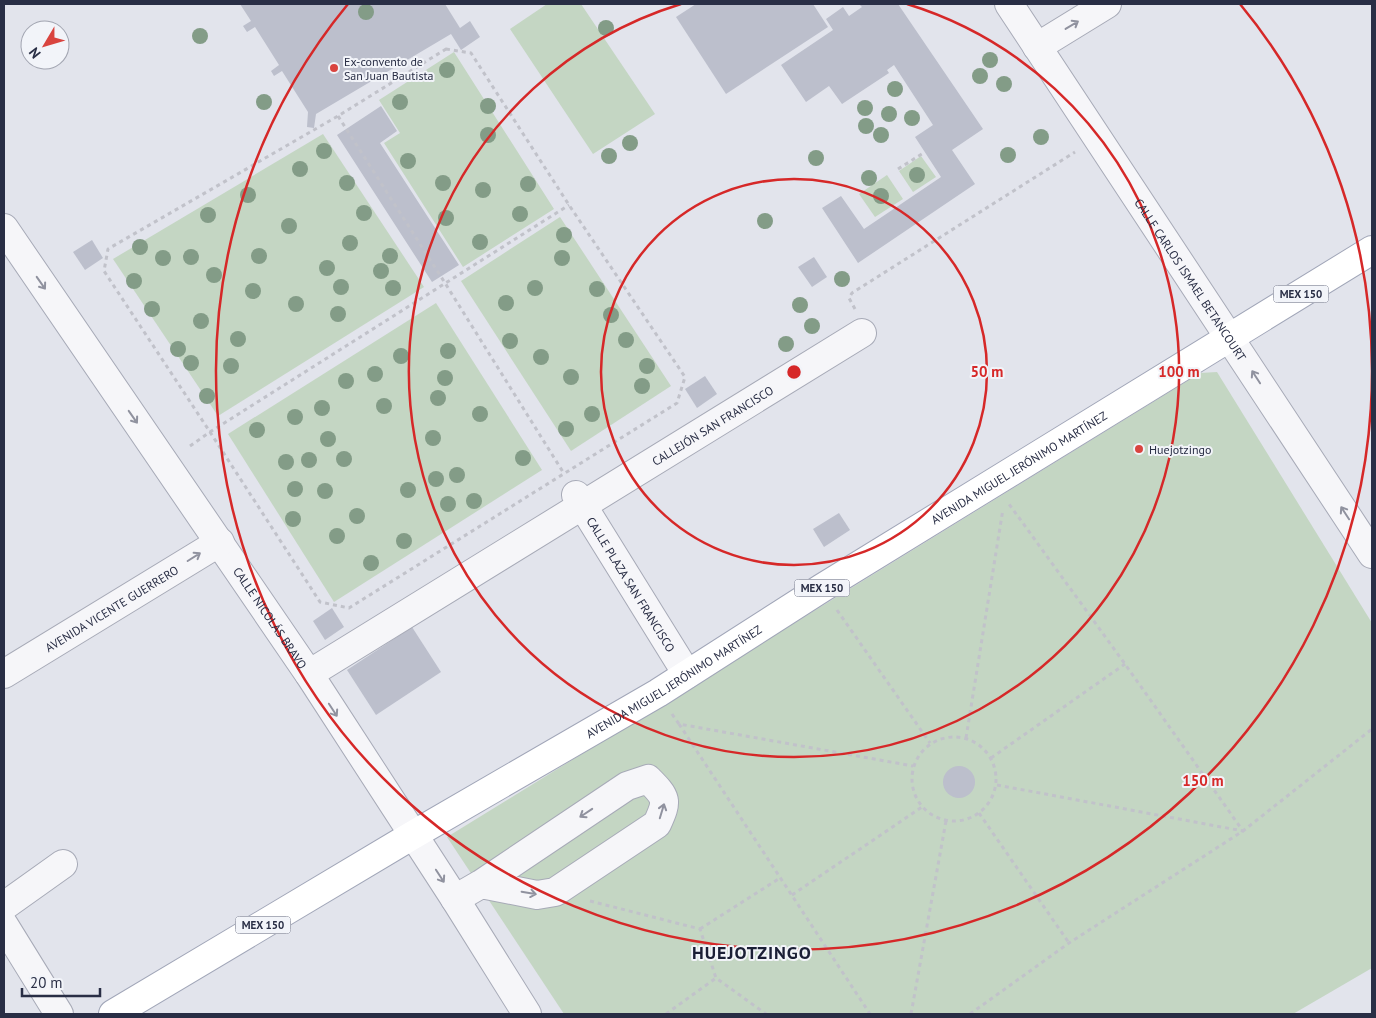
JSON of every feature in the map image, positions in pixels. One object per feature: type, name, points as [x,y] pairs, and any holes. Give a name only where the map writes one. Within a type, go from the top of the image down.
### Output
[{"type":"main road","name":"MEX 150","points":[[1230,337],[1372,250]]},
{"type":"main road","name":"AVENIDA MIGUEL JERÓNIMO MARTÍNEZ","points":[[113,1014],[413,835],[658,693],[822,588],[999,490],[1230,337]]},
{"type":"street","name":"CALLE CARLOS ISMAEL BETANCOURT","points":[[1010,4],[1372,554]]},
{"type":"street","points":[[1037,47],[1108,4]]},
{"type":"street","name":"CALLE NICOLÁS BRAVO","points":[[4,228],[12,257],[220,542],[309,674],[527,1014]]},
{"type":"street","name":"CALLEJÓN SAN FRANCISCO","points":[[309,674],[572,488],[862,333]]},
{"type":"street","name":"CALLE PLAZA SAN FRANCISCO","points":[[572,488],[688,674]]},
{"type":"street","name":"AVENIDA VICENTE GUERRERO","points":[[4,674],[220,542]]},
{"type":"street","points":[[455,899],[481,884],[627,786],[648,779],[663,793],[665,807],[657,824],[555,892],[537,895],[481,884]]},
{"type":"street","points":[[4,906],[63,864]]},
{"type":"street","points":[[4,925],[59,1014]]},
{"type":"path","points":[[446,49],[471,54],[569,206],[685,377],[676,403],[572,488],[349,608],[320,602],[104,271],[108,249],[338,116],[446,49]]},
{"type":"path","points":[[338,116],[445,282],[572,488]]},
{"type":"path","points":[[898,169],[925,152]]},
{"type":"path","points":[[862,333],[865,329],[865,324],[850,302],[852,293],[1065,159]]},
{"type":"path","points":[[190,446],[445,282],[569,206]]},
{"type":"path","points":[[999,490],[1126,664],[1243,831]]},
{"type":"path","points":[[966,738],[999,490]]},
{"type":"path","points":[[822,588],[930,743]]},
{"type":"path","points":[[991,758],[1126,664]]},
{"type":"path","points":[[658,693],[870,1014]]},
{"type":"path","points":[[679,724],[913,766]]},
{"type":"path","points":[[970,1014],[1069,943],[1243,831],[1372,729]]},
{"type":"path","points":[[957,736],[971,739],[982,747],[991,758],[996,771],[996,784],[992,797],[985,809],[973,817],[960,821],[946,821],[933,816],[922,807],[914,795],[911,781],[913,766],[919,753],[930,743],[942,737],[957,736]]},
{"type":"path","points":[[996,784],[1243,831]]},
{"type":"path","points":[[792,895],[922,807]]},
{"type":"path","points":[[979,813],[1069,943]]},
{"type":"path","points":[[911,1014],[946,821]]},
{"type":"path","points":[[555,892],[700,929],[780,878]]},
{"type":"path","points":[[700,929],[716,978],[766,1014]]},
{"type":"path","points":[[666,1014],[716,978]]},
{"type":"green space","points":[[547,4],[581,4],[655,114],[593,154],[510,29]]},
{"type":"green space","points":[[454,52],[554,209],[463,267],[384,143],[400,133],[379,100]]},
{"type":"green space","points":[[323,134],[424,287],[218,416],[113,259]]},
{"type":"green space","points":[[921,156],[936,177],[913,192],[899,171]]},
{"type":"green space","points":[[887,175],[903,199],[875,217],[859,194]]},
{"type":"green space","points":[[560,217],[671,386],[571,451],[461,281]]},
{"type":"green space","points":[[436,303],[542,470],[334,602],[228,434]]},
{"type":"green space","points":[[1217,372],[1372,623],[1372,968],[1293,1014],[564,1014],[447,837],[1200,373]]},
{"type":"building","name":"Ex-convento de San Juan Bautista","points":[[240,4],[445,4],[460,28],[470,21],[480,37],[461,50],[451,34],[316,114],[314,128],[307,127],[308,112],[282,71],[274,76],[271,71],[279,65],[255,27],[247,32],[243,26],[251,21]]},
{"type":"building","points":[[696,4],[813,4],[828,27],[726,94],[676,17]]},
{"type":"building","points":[[859,4],[898,4],[983,129],[952,150],[975,184],[858,263],[822,208],[841,196],[864,229],[941,177],[915,137],[933,125],[894,65],[887,70],[889,73],[842,104],[829,86],[806,102],[781,65],[833,30],[826,19],[843,7],[849,16],[862,7]]},
{"type":"building","points":[[381,106],[397,131],[380,143],[459,265],[432,282],[337,135]]},
{"type":"building","points":[[92,240],[103,258],[85,270],[73,252]]},
{"type":"building","points":[[814,257],[827,277],[812,287],[798,267]]},
{"type":"building","points":[[705,376],[717,394],[697,408],[685,389]]},
{"type":"building","points":[[839,513],[850,530],[824,547],[813,529]]},
{"type":"building","points":[[332,608],[344,627],[325,640],[313,621]]},
{"type":"building","points":[[412,627],[441,672],[376,715],[347,670]]},
{"type":"building","points":[[959,766],[965,767],[970,771],[974,776],[974,788],[970,793],[965,797],[959,798],[953,797],[948,793],[944,788],[943,782],[944,776],[948,771],[953,767]]},
{"type":"place","name":"Ex-convento de San Juan Bautista","points":[[334,68]]},
{"type":"place","name":"Huejotzingo","points":[[1139,449]]},
{"type":"district","name":"HUEJOTZINGO","points":[[752,952]]}]
